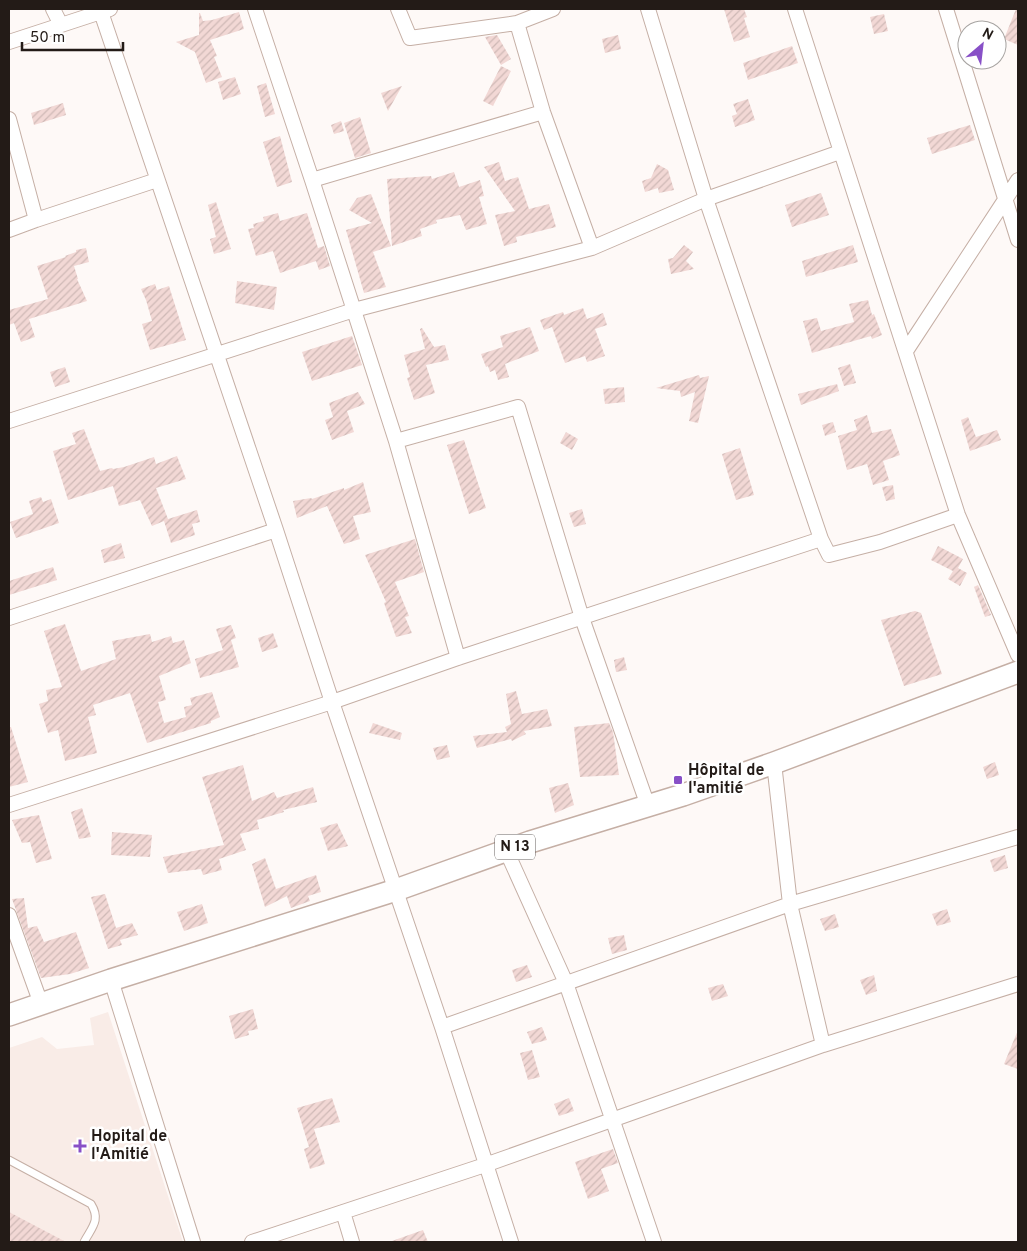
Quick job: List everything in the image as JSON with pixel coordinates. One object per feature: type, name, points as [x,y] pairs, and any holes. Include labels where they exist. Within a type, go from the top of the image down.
[{"type":"main road","name":"N 13","points":[[9,1015],[111,980],[396,890],[506,850],[648,806],[774,763],[1018,672]]},
{"type":"street","points":[[53,9],[61,25]]},
{"type":"street","points":[[255,9],[396,442],[458,658]]},
{"type":"street","points":[[398,9],[410,38],[517,23],[553,9]]},
{"type":"street","points":[[648,9],[706,200],[821,539],[829,556],[880,542],[958,515]]},
{"type":"street","points":[[795,9],[958,515],[1018,655]]},
{"type":"street","points":[[9,42],[105,10],[158,180],[442,1027],[511,1242]]},
{"type":"street","points":[[951,12],[1018,240]]},
{"type":"street","points":[[517,23],[542,112],[592,248]]},
{"type":"street","points":[[312,180],[542,112]]},
{"type":"street","points":[[9,119],[36,220]]},
{"type":"street","points":[[9,421],[354,310],[592,248],[706,200],[840,152]]},
{"type":"street","points":[[9,230],[158,180]]},
{"type":"street","points":[[906,351],[1018,180]]},
{"type":"street","points":[[396,442],[518,407],[582,618],[648,806]]},
{"type":"street","points":[[9,618],[276,530]]},
{"type":"street","points":[[9,805],[332,702],[458,658],[821,539]]},
{"type":"street","points":[[774,763],[790,904],[823,1045]]},
{"type":"street","points":[[442,1027],[790,904],[1018,837]]},
{"type":"street","points":[[506,850],[566,983],[654,1242]]},
{"type":"street","points":[[9,915],[42,1004]]},
{"type":"street","points":[[111,980],[193,1242]]},
{"type":"street","points":[[252,1242],[486,1164],[823,1045],[1018,984]]},
{"type":"street","points":[[342,1212],[352,1242]]},
{"type":"lane","points":[[9,1160],[91,1204],[97,1213],[96,1219],[84,1242]]},
{"type":"shaded area","name":"Hopital de l'Amitié","points":[[108,1012],[183,1242],[9,1242],[9,1048],[42,1037],[57,1049],[94,1045],[90,1018]]},
{"type":"building","points":[[724,9],[744,9],[747,17],[744,18],[750,37],[734,42]]},
{"type":"building","points":[[1016,9],[1018,9],[1018,45],[1007,40],[1007,32]]},
{"type":"building","points":[[239,12],[244,29],[210,40],[217,56],[214,57],[222,77],[206,83],[195,52],[176,42],[199,35],[199,13],[203,21]]},
{"type":"building","points":[[884,14],[888,31],[874,34],[870,17]]},
{"type":"building","points":[[497,35],[511,59],[501,65],[485,37]]},
{"type":"building","points":[[618,35],[621,49],[605,53],[602,39]]},
{"type":"building","points":[[792,46],[798,63],[748,80],[743,63]]},
{"type":"building","points":[[501,66],[511,71],[493,106],[483,101]]},
{"type":"building","points":[[235,77],[241,94],[223,100],[218,82]]},
{"type":"building","points":[[266,83],[275,114],[265,117],[257,86]]},
{"type":"building","points":[[402,86],[388,111],[381,93]]},
{"type":"building","points":[[748,99],[755,120],[735,127],[732,116],[737,114],[733,104]]},
{"type":"building","points":[[63,103],[66,115],[34,125],[31,113]]},
{"type":"building","points":[[360,117],[371,153],[355,158],[344,123]]},
{"type":"building","points":[[341,121],[344,131],[334,134],[331,125]]},
{"type":"building","points":[[970,125],[975,140],[932,154],[927,138]]},
{"type":"building","points":[[280,136],[292,182],[277,187],[263,142]]},
{"type":"building","points":[[499,162],[505,181],[518,177],[529,209],[549,204],[556,227],[516,237],[517,242],[504,246],[495,215],[515,211],[484,167]]},
{"type":"building","points":[[657,164],[668,170],[674,190],[659,193],[658,188],[645,192],[642,181],[651,178]]},
{"type":"building","points":[[454,172],[459,187],[480,180],[484,196],[479,197],[487,224],[466,230],[460,215],[436,220],[437,223],[420,229],[422,236],[392,246],[387,179],[431,176],[432,179]]},
{"type":"building","points":[[821,193],[829,215],[792,227],[785,205]]},
{"type":"building","points":[[371,194],[391,246],[373,252],[386,287],[364,293],[346,230],[372,223],[349,210],[357,198]]},
{"type":"building","points":[[216,202],[231,249],[214,254],[210,239],[216,237],[208,205]]},
{"type":"building","points":[[278,213],[280,221],[307,213],[318,248],[324,246],[330,266],[319,270],[316,261],[280,273],[273,251],[256,256],[248,229],[254,228],[253,224],[264,221],[263,217]]},
{"type":"building","points":[[684,245],[693,252],[686,261],[694,269],[671,274],[668,259],[673,258]]},
{"type":"building","points":[[853,245],[858,262],[806,277],[802,261]]},
{"type":"building","points":[[86,248],[89,262],[74,266],[77,279],[87,301],[29,319],[35,337],[21,342],[14,323],[9,325],[9,310],[48,299],[37,266],[66,257],[76,252],[76,250]]},
{"type":"building","points":[[237,281],[277,287],[274,310],[235,303]]},
{"type":"building","points":[[155,284],[157,290],[169,286],[186,340],[150,350],[142,324],[152,321],[141,289]]},
{"type":"building","points":[[868,300],[872,315],[874,314],[882,335],[872,339],[871,336],[812,353],[803,321],[817,318],[821,331],[854,322],[849,304]]},
{"type":"building","points":[[583,308],[587,319],[603,313],[607,325],[595,329],[605,356],[587,362],[585,356],[565,363],[552,327],[544,330],[540,320],[563,312],[564,315]]},
{"type":"building","points":[[530,327],[539,351],[505,364],[509,377],[498,380],[495,370],[490,372],[481,354],[503,347],[500,336]]},
{"type":"building","points":[[422,328],[434,347],[445,345],[449,360],[426,365],[435,393],[414,400],[407,378],[410,377],[404,355],[425,349],[420,329]]},
{"type":"building","points":[[352,336],[362,365],[312,381],[302,352]]},
{"type":"building","points":[[850,364],[856,383],[844,386],[838,368]]},
{"type":"building","points":[[65,367],[70,382],[55,387],[50,372]]},
{"type":"building","points":[[699,375],[700,378],[709,376],[698,423],[689,421],[695,392],[681,397],[680,391],[656,388]]},
{"type":"building","points":[[837,384],[839,391],[801,405],[798,394]]},
{"type":"building","points":[[624,387],[625,402],[605,404],[603,389]]},
{"type":"building","points":[[358,392],[365,404],[347,411],[354,432],[332,440],[325,420],[333,417],[329,403]]},
{"type":"building","points":[[867,415],[872,433],[891,429],[900,455],[883,461],[889,480],[873,485],[867,464],[847,470],[838,436],[857,430],[854,420]]},
{"type":"building","points":[[968,417],[976,437],[997,430],[1001,440],[970,451],[961,420]]},
{"type":"building","points":[[833,422],[836,432],[825,436],[822,425]]},
{"type":"building","points":[[84,429],[100,471],[124,467],[154,457],[156,464],[177,456],[186,479],[156,488],[168,519],[197,510],[200,522],[192,524],[195,535],[171,543],[164,521],[152,526],[140,500],[119,506],[113,486],[68,500],[53,451],[76,444],[72,433]]},
{"type":"building","points":[[566,432],[578,439],[572,450],[560,443]]},
{"type":"building","points":[[464,440],[486,508],[469,514],[447,445]]},
{"type":"building","points":[[740,448],[754,495],[736,500],[722,454]]},
{"type":"building","points":[[363,482],[371,512],[353,516],[360,539],[344,544],[327,506],[297,518],[293,501],[312,499],[344,488],[344,490]]},
{"type":"building","points":[[893,485],[895,499],[886,501],[882,487]]},
{"type":"building","points":[[41,497],[43,502],[51,499],[59,523],[16,538],[10,522],[33,514],[29,501]]},
{"type":"building","points":[[582,509],[586,524],[574,527],[569,513]]},
{"type":"building","points":[[415,539],[424,572],[395,582],[409,616],[405,617],[412,633],[396,637],[384,603],[386,602],[365,555]]},
{"type":"building","points":[[121,543],[125,558],[104,563],[101,550]]},
{"type":"building","points":[[938,546],[963,559],[958,568],[967,573],[960,586],[948,579],[953,571],[931,560]]},
{"type":"building","points":[[53,567],[57,580],[9,595],[9,581]]},
{"type":"building","points":[[978,585],[991,615],[985,617],[974,587]]},
{"type":"building","points":[[915,611],[921,613],[942,674],[904,686],[881,620]]},
{"type":"building","points":[[65,624],[81,671],[116,659],[112,641],[150,634],[152,642],[171,636],[173,643],[184,640],[191,663],[159,676],[166,700],[158,702],[164,723],[186,717],[184,707],[192,705],[190,698],[212,692],[220,717],[211,721],[211,723],[147,743],[130,693],[93,705],[96,715],[88,717],[97,753],[65,761],[58,730],[48,733],[39,704],[48,701],[46,690],[62,687],[44,631]]},
{"type":"building","points":[[231,625],[236,638],[231,640],[239,667],[200,678],[195,659],[223,650],[216,629]]},
{"type":"building","points":[[273,633],[278,647],[262,652],[258,638]]},
{"type":"building","points":[[624,657],[627,670],[616,672],[614,660]]},
{"type":"building","points":[[516,691],[522,714],[547,709],[552,726],[524,731],[526,734],[512,741],[511,739],[477,748],[473,736],[507,732],[505,727],[511,724],[506,694]]},
{"type":"building","points":[[373,723],[402,733],[400,740],[369,733]]},
{"type":"building","points":[[609,723],[613,732],[619,775],[580,777],[574,727]]},
{"type":"building","points":[[9,727],[11,727],[28,782],[9,787]]},
{"type":"building","points":[[447,745],[450,757],[437,760],[433,748]]},
{"type":"building","points":[[995,762],[999,775],[987,779],[983,767]]},
{"type":"building","points":[[243,765],[252,801],[274,792],[277,798],[313,787],[317,802],[283,810],[284,812],[257,820],[259,829],[240,834],[246,850],[219,859],[222,870],[203,875],[201,869],[168,873],[163,857],[224,845],[202,777]]},
{"type":"building","points":[[568,783],[574,805],[555,813],[549,788]]},
{"type":"building","points":[[82,808],[91,837],[79,839],[71,812]]},
{"type":"building","points":[[39,815],[52,859],[36,863],[30,842],[22,843],[12,820]]},
{"type":"building","points":[[337,823],[348,846],[328,851],[320,828]]},
{"type":"building","points":[[112,832],[152,835],[150,857],[111,855]]},
{"type":"building","points":[[1005,855],[1008,868],[994,872],[990,860]]},
{"type":"building","points":[[265,858],[276,889],[316,875],[321,892],[308,896],[310,901],[291,908],[287,896],[265,907],[252,864]]},
{"type":"building","points":[[105,894],[116,928],[132,923],[138,935],[120,940],[122,945],[108,949],[91,897]]},
{"type":"building","points":[[24,898],[28,928],[37,926],[44,942],[76,932],[89,968],[70,974],[41,978],[12,899]]},
{"type":"building","points":[[202,904],[208,923],[184,931],[177,912]]},
{"type":"building","points":[[947,909],[951,922],[937,926],[932,914]]},
{"type":"building","points":[[835,914],[839,927],[825,931],[820,919]]},
{"type":"building","points":[[624,935],[627,950],[612,954],[608,938]]},
{"type":"building","points":[[527,965],[532,977],[516,982],[512,970]]},
{"type":"building","points":[[874,975],[877,991],[866,995],[860,980]]},
{"type":"building","points":[[723,984],[728,996],[712,1001],[708,988]]},
{"type":"building","points":[[253,1009],[258,1029],[248,1031],[249,1035],[235,1039],[229,1016]]},
{"type":"building","points":[[542,1027],[547,1040],[532,1044],[527,1032]]},
{"type":"building","points":[[1018,1030],[1018,1069],[1004,1064]]},
{"type":"building","points":[[532,1050],[540,1077],[528,1080],[520,1053]]},
{"type":"building","points":[[332,1098],[340,1122],[314,1129],[325,1164],[310,1169],[304,1149],[309,1147],[297,1108]]},
{"type":"building","points":[[569,1098],[574,1111],[559,1116],[554,1104]]},
{"type":"building","points":[[613,1149],[618,1163],[601,1169],[609,1191],[588,1199],[575,1162]]},
{"type":"building","points":[[9,1212],[66,1242],[9,1242]]},
{"type":"building","points":[[423,1230],[428,1242],[392,1242],[392,1241]]},
{"type":"place","name":"Hôpital de l'amitié","points":[[678,780]]},
{"type":"place","name":"Hopital de l'Amitié","points":[[80,1146]]}]
